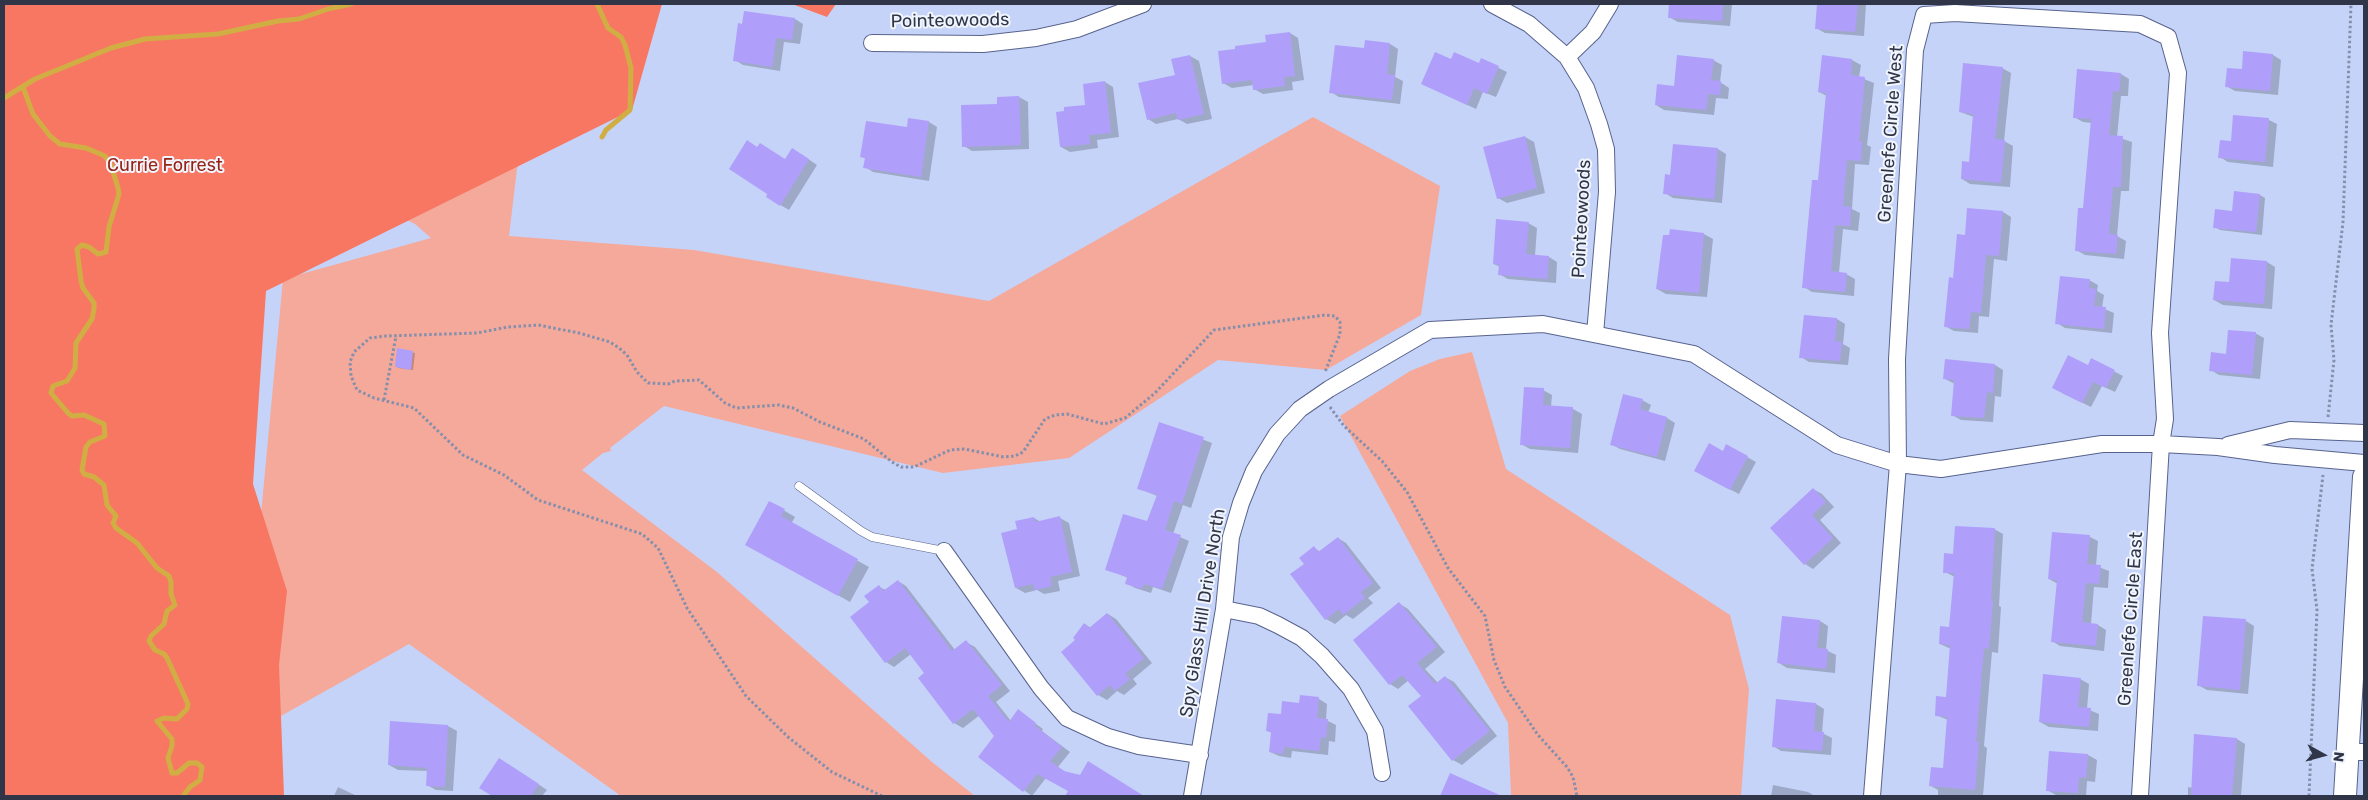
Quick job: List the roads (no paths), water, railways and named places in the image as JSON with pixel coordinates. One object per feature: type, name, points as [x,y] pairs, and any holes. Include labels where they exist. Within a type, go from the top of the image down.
[{"type":"main road","points":[[2345,796],[2357,752],[2364,477]]},
{"type":"street","name":"Pointeowoods","points":[[872,43],[983,44],[1036,38],[1077,29],[1143,4]]},
{"type":"street","name":"Pointeowoods","points":[[1492,4],[1529,24],[1567,57],[1586,88],[1606,149],[1606,192],[1595,334]]},
{"type":"street","points":[[1567,57],[1593,32],[1610,4]]},
{"type":"street","name":"Greenlefe Circle West","points":[[1898,464],[1897,359],[1915,50],[1924,15],[1955,13],[2140,24],[2168,37],[2178,73],[2160,333],[2165,419],[2162,444]]},
{"type":"street","name":"Spy Glass Hill Drive North","points":[[1192,796],[1224,609],[1231,537],[1241,503],[1254,472],[1276,434],[1300,409],[1325,392],[1430,330],[1544,324],[1694,354],[1836,445],[1898,464],[1941,469],[2102,444],[2162,444],[2218,447],[2325,461],[2364,463]]},
{"type":"street","name":"Spy Glass Hill Drive North","points":[[2218,447],[2290,430],[2364,433]]},
{"type":"street","name":"Greenlefe Circle East","points":[[2140,796],[2162,444]]},
{"type":"street","points":[[1872,796],[1898,464]]},
{"type":"street","points":[[944,551],[1041,688],[1067,718],[1108,737],[1138,746],[1200,754]]},
{"type":"street","points":[[1224,609],[1259,616],[1278,625],[1302,638],[1322,656],[1351,689],[1375,730],[1382,773]]},
{"type":"lane","points":[[799,486],[872,537],[944,551]]},
{"type":"waterway","points":[[4,98],[35,79],[111,48],[145,39],[218,34],[278,21],[299,19],[328,9],[351,4]]},
{"type":"waterway","points":[[597,4],[608,28],[621,37],[631,68],[630,110],[606,130],[602,137]]},
{"type":"waterway","points":[[23,87],[33,114],[50,136],[60,144],[86,148],[105,156],[111,165],[118,188],[119,194],[109,227],[106,252],[98,254],[89,247],[82,245],[77,249],[81,281],[83,288],[94,303],[94,309],[92,319],[76,343],[75,368],[67,381],[53,386],[51,393],[72,416],[84,415],[104,424],[105,436],[90,442],[86,447],[82,470],[84,474],[94,477],[104,485],[107,505],[116,516],[113,523],[116,528],[137,543],[157,568],[169,576],[171,582],[171,594],[175,605],[167,611],[164,624],[151,636],[149,641],[155,650],[164,654],[167,658],[188,704],[187,709],[177,719],[164,718],[157,721],[172,739],[168,758],[172,773],[177,773],[189,763],[197,763],[202,767],[200,780],[190,787],[183,796]]},
{"type":"park label","name":"Currie Forrest","points":[[165,166]]}]
